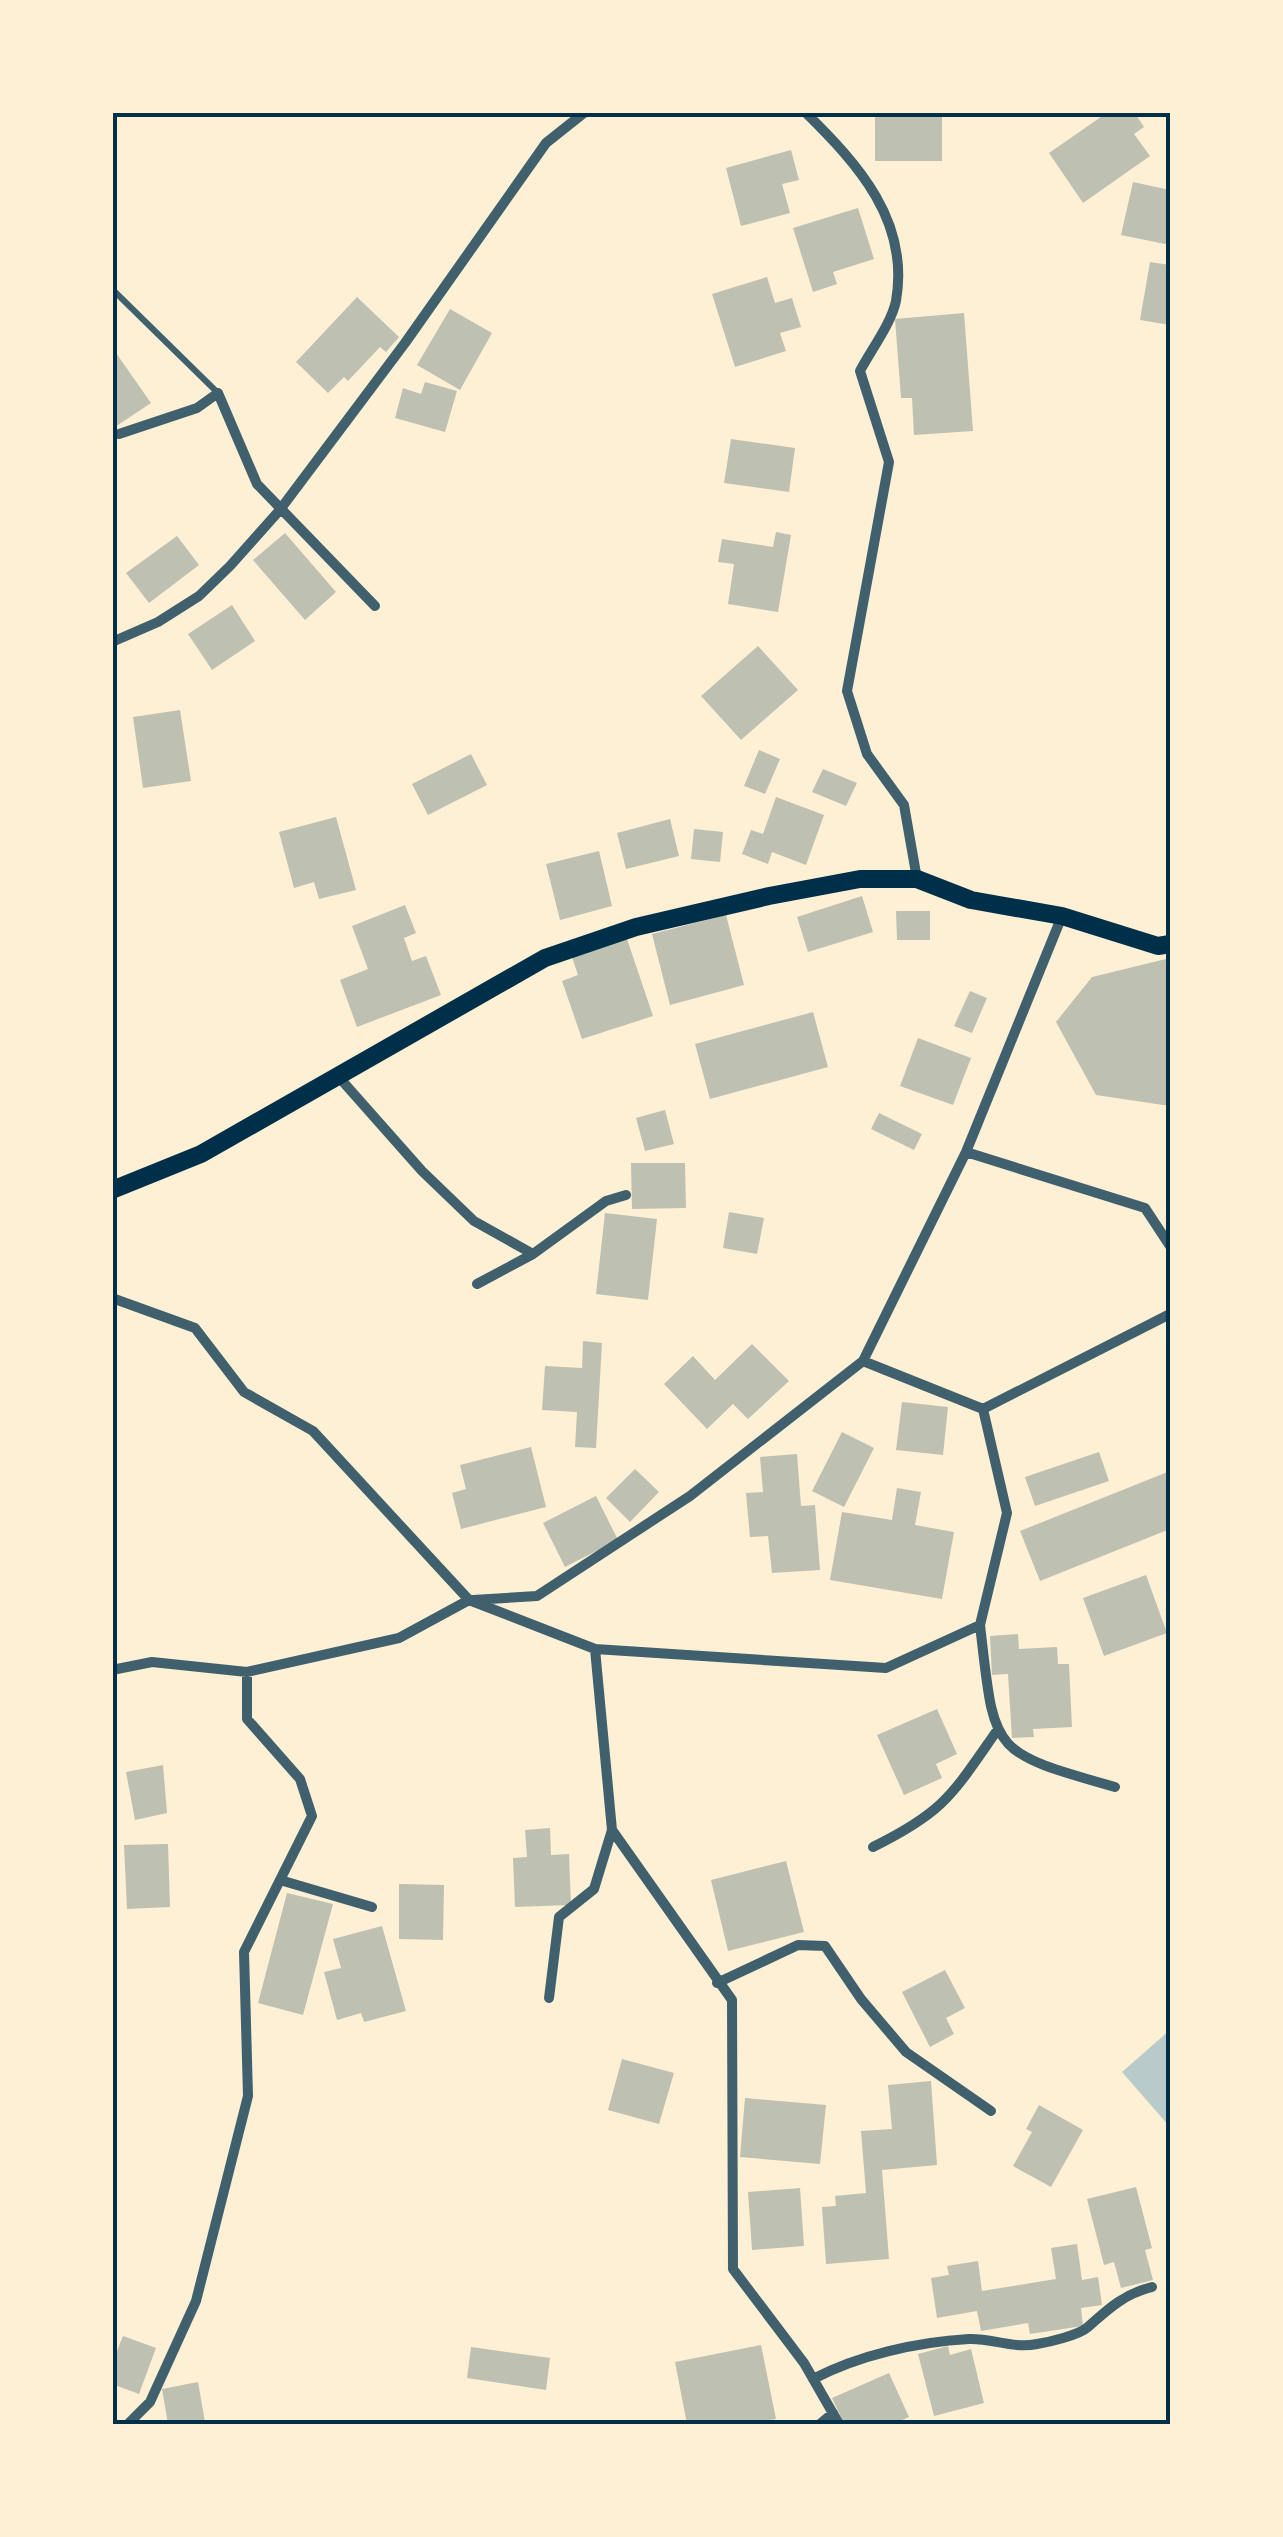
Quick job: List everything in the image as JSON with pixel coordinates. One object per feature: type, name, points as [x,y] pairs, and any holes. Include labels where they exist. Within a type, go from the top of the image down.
[{"type":"main road","points":[[112,1190],[200,1154],[545,958],[636,927],[860,879],[917,880],[971,900],[1062,916],[1158,946],[1170,944]]},
{"type":"street","points":[[112,642],[158,622],[199,596],[279,511],[546,143],[585,112]]},
{"type":"street","points":[[804,112],[878,196],[897,244],[896,304],[860,371],[889,462],[847,691],[867,754],[904,805],[917,880]]},
{"type":"street","points":[[119,434],[197,408],[218,392],[256,484],[375,606]]},
{"type":"street","points":[[112,1670],[152,1662],[247,1672],[399,1638],[469,1600],[536,1596],[690,1496],[863,1361],[966,1152],[1062,916]]},
{"type":"street","points":[[336,1075],[422,1171],[474,1221],[533,1254]]},
{"type":"street","points":[[966,1152],[1146,1208],[1170,1246]]},
{"type":"street","points":[[477,1284],[533,1254],[606,1201],[626,1195]]},
{"type":"street","points":[[112,1298],[195,1328],[244,1392],[313,1432],[469,1600],[595,1649],[886,1668],[980,1625]]},
{"type":"street","points":[[863,1361],[983,1409],[1170,1314]]},
{"type":"street","points":[[983,1409],[1008,1513],[980,1625],[996,1732],[1012,1751],[1049,1769],[1115,1787]]},
{"type":"street","points":[[549,1998],[559,1917],[594,1889],[612,1830],[595,1649]]},
{"type":"street","points":[[128,2424],[150,2402],[196,2301],[248,2096],[244,1952],[312,1816],[300,1779],[247,1720],[247,1672]]},
{"type":"street","points":[[873,1847],[926,1822],[950,1798],[996,1732]]},
{"type":"street","points":[[612,1830],[716,1983],[732,2000],[733,2269],[813,2380],[839,2424]]},
{"type":"street","points":[[280,1880],[372,1907]]},
{"type":"street","points":[[716,1983],[798,1945],[826,1946],[861,1999],[906,2052],[991,2111]]},
{"type":"street","points":[[813,2380],[838,2367],[913,2346],[973,2339],[1010,2346],[1038,2344],[1087,2328],[1096,2315],[1133,2292],[1152,2287]]},
{"type":"street","points":[[820,2424],[833,2413]]},
{"type":"lane","points":[[112,290],[218,392]]},
{"type":"shaded area","points":[[1170,2030],[1170,2127],[1122,2072]]},
{"type":"building","points":[[875,112],[942,112],[942,161],[875,161]]},
{"type":"building","points":[[1108,112],[1134,112],[1144,127],[1134,134],[1150,156],[1083,203],[1049,153]]},
{"type":"building","points":[[791,150],[799,180],[782,184],[790,213],[741,226],[726,168]]},
{"type":"building","points":[[1133,182],[1170,190],[1170,245],[1121,235]]},
{"type":"building","points":[[858,208],[874,259],[833,272],[837,284],[813,292],[793,228]]},
{"type":"building","points":[[1150,262],[1170,265],[1170,325],[1140,320]]},
{"type":"building","points":[[767,277],[775,303],[792,298],[801,327],[780,333],[786,351],[735,367],[712,294]]},
{"type":"building","points":[[357,297],[399,337],[386,352],[380,347],[348,381],[344,377],[328,393],[296,362]]},
{"type":"building","points":[[450,309],[492,333],[460,390],[417,365]]},
{"type":"building","points":[[964,313],[973,431],[914,435],[912,398],[901,398],[895,319]]},
{"type":"building","points":[[116,353],[151,403],[112,429],[112,356]]},
{"type":"building","points":[[425,382],[457,391],[445,432],[395,418],[403,388],[421,394]]},
{"type":"building","points":[[731,439],[795,448],[789,492],[724,483]]},
{"type":"building","points":[[776,532],[791,535],[778,612],[728,604],[734,564],[718,562],[722,539],[773,547]]},
{"type":"building","points":[[285,533],[336,592],[305,620],[253,560]]},
{"type":"building","points":[[177,536],[199,565],[149,603],[126,573]]},
{"type":"building","points":[[232,605],[255,641],[212,670],[188,634]]},
{"type":"building","points":[[758,646],[798,690],[741,740],[701,696]]},
{"type":"building","points":[[180,710],[191,781],[143,788],[133,717]]},
{"type":"building","points":[[759,750],[780,759],[765,794],[744,786]]},
{"type":"building","points":[[471,754],[487,785],[428,815],[412,784]]},
{"type":"building","points":[[823,769],[857,783],[846,806],[812,792]]},
{"type":"building","points":[[776,797],[824,815],[806,865],[772,852],[768,864],[742,854],[751,830],[763,834]]},
{"type":"building","points":[[336,817],[356,890],[319,899],[314,882],[294,888],[279,832]]},
{"type":"building","points":[[670,819],[679,856],[626,869],[617,833]]},
{"type":"building","points":[[694,829],[723,832],[720,862],[691,859]]},
{"type":"building","points":[[599,851],[612,906],[560,920],[546,864]]},
{"type":"building","points":[[862,896],[873,932],[808,952],[797,917]]},
{"type":"building","points":[[405,905],[416,933],[404,938],[412,961],[426,956],[441,995],[357,1027],[340,980],[368,969],[352,926]]},
{"type":"building","points":[[896,911],[930,911],[930,940],[897,940]]},
{"type":"building","points":[[726,915],[744,985],[670,1005],[652,934]]},
{"type":"building","points":[[627,939],[653,1016],[582,1039],[562,981],[578,975],[572,957]]},
{"type":"building","points":[[1166,959],[1170,965],[1170,1106],[1096,1095],[1056,1022],[1092,977]]},
{"type":"building","points":[[970,991],[987,998],[972,1033],[954,1026]]},
{"type":"building","points":[[813,1012],[828,1067],[710,1099],[695,1044]]},
{"type":"building","points":[[918,1038],[971,1058],[953,1105],[900,1086]]},
{"type":"building","points":[[665,1110],[674,1144],[645,1151],[636,1118]]},
{"type":"building","points":[[879,1113],[922,1134],[914,1150],[871,1129]]},
{"type":"building","points":[[631,1163],[685,1163],[686,1208],[632,1209]]},
{"type":"building","points":[[729,1212],[764,1218],[757,1254],[723,1248]]},
{"type":"building","points":[[605,1213],[657,1219],[648,1300],[596,1294]]},
{"type":"building","points":[[583,1341],[602,1343],[596,1448],[575,1447],[577,1412],[542,1410],[545,1366],[582,1368]]},
{"type":"building","points":[[752,1344],[789,1381],[748,1419],[733,1404],[707,1429],[664,1384],[693,1356],[715,1380]]},
{"type":"building","points":[[902,1402],[948,1407],[943,1455],[896,1450]]},
{"type":"building","points":[[842,1432],[874,1448],[844,1507],[812,1491]]},
{"type":"building","points":[[531,1447],[546,1507],[461,1529],[452,1493],[466,1489],[460,1465]]},
{"type":"building","points":[[1099,1452],[1109,1481],[1035,1506],[1025,1477]]},
{"type":"building","points":[[797,1454],[801,1506],[815,1505],[820,1570],[772,1573],[768,1536],[750,1537],[746,1493],[763,1492],[760,1457]]},
{"type":"building","points":[[635,1469],[659,1492],[630,1522],[606,1498]]},
{"type":"building","points":[[1170,1471],[1170,1529],[1040,1581],[1020,1531]]},
{"type":"building","points":[[897,1488],[921,1492],[915,1525],[954,1532],[942,1599],[830,1580],[842,1512],[892,1520]]},
{"type":"building","points":[[596,1496],[618,1540],[565,1567],[543,1523]]},
{"type":"building","points":[[1146,1575],[1167,1633],[1104,1656],[1083,1598]]},
{"type":"building","points":[[1018,1634],[1019,1649],[1057,1647],[1058,1664],[1069,1664],[1072,1727],[1033,1729],[1034,1737],[1012,1738],[1008,1674],[992,1675],[990,1636]]},
{"type":"building","points":[[937,1709],[957,1754],[936,1764],[942,1778],[904,1795],[877,1735]]},
{"type":"building","points":[[163,1765],[167,1813],[135,1820],[126,1772]]},
{"type":"building","points":[[550,1828],[551,1855],[569,1854],[571,1905],[515,1907],[513,1858],[527,1857],[525,1830]]},
{"type":"building","points":[[168,1844],[170,1907],[127,1909],[124,1845]]},
{"type":"building","points":[[786,1861],[804,1932],[728,1951],[711,1880]]},
{"type":"building","points":[[399,1884],[444,1885],[443,1940],[399,1939]]},
{"type":"building","points":[[287,1893],[333,1904],[303,2015],[258,2003]]},
{"type":"building","points":[[382,1926],[406,2011],[364,2022],[361,2013],[337,2020],[324,1972],[341,1968],[333,1939]]},
{"type":"building","points":[[945,1970],[965,2008],[946,2018],[954,2034],[930,2047],[902,1992]]},
{"type":"building","points":[[622,2059],[674,2073],[659,2124],[608,2110]]},
{"type":"building","points":[[931,2081],[937,2165],[882,2170],[889,2259],[826,2264],[822,2207],[836,2206],[835,2196],[866,2193],[861,2131],[892,2129],[888,2085]]},
{"type":"building","points":[[745,2098],[826,2105],[820,2164],[740,2157]]},
{"type":"building","points":[[1039,2105],[1083,2130],[1051,2187],[1013,2166],[1032,2132],[1026,2129]]},
{"type":"building","points":[[1136,2187],[1152,2248],[1145,2250],[1153,2280],[1121,2288],[1114,2262],[1104,2265],[1087,2199]]},
{"type":"building","points":[[800,2188],[804,2246],[752,2250],[748,2192]]},
{"type":"building","points":[[1077,2244],[1082,2280],[1098,2277],[1102,2305],[1081,2308],[1083,2326],[1030,2334],[1028,2323],[981,2331],[977,2311],[937,2318],[931,2278],[949,2275],[947,2266],[978,2261],[982,2291],[1056,2279],[1051,2248]]},
{"type":"building","points":[[123,2336],[156,2348],[139,2394],[112,2384],[112,2363]]},
{"type":"building","points":[[761,2345],[776,2419],[746,2424],[687,2424],[675,2362]]},
{"type":"building","points":[[948,2346],[950,2355],[971,2349],[984,2403],[934,2416],[918,2354]]},
{"type":"building","points":[[471,2347],[550,2358],[546,2390],[467,2378]]},
{"type":"building","points":[[889,2373],[909,2417],[893,2424],[844,2424],[832,2398]]},
{"type":"building","points":[[198,2382],[205,2422],[168,2424],[162,2389]]}]
